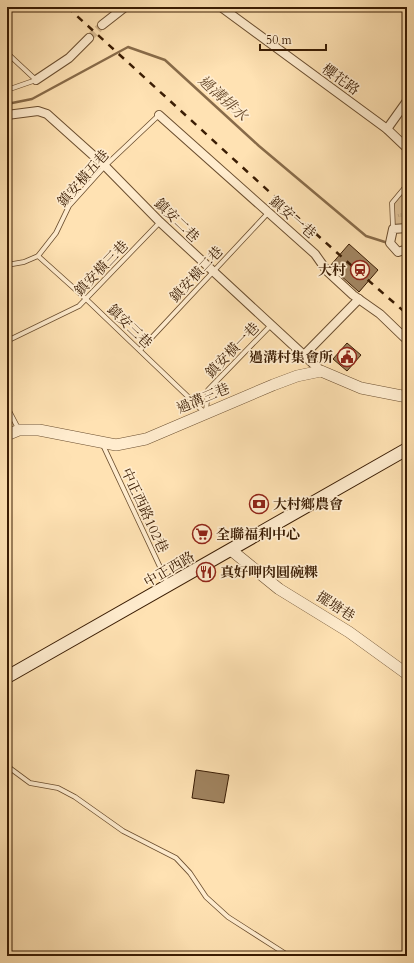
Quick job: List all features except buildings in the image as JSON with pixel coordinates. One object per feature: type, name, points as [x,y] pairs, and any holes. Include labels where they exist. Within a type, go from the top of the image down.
[{"type":"main road","name":"中正西路","points":[[7,677],[407,449]]},
{"type":"street","points":[[102,25],[125,7]]},
{"type":"street","name":"櫻花路","points":[[221,7],[387,129],[407,148]]},
{"type":"street","points":[[36,80],[69,58],[89,38]]},
{"type":"street","points":[[387,129],[407,101]]},
{"type":"street","name":"鎮安二巷","points":[[7,115],[38,111],[47,114],[105,166],[160,222],[321,371]]},
{"type":"street","name":"鎮安一巷","points":[[159,115],[315,254],[327,271],[359,299],[380,314],[407,340]]},
{"type":"street","points":[[407,228],[393,229],[390,243],[398,252],[407,249]]},
{"type":"street","points":[[304,355],[359,299]]},
{"type":"street","points":[[321,371],[361,388],[407,397]]},
{"type":"street","name":"過溝三巷","points":[[7,435],[19,430],[39,430],[116,445],[146,439],[291,378],[321,371]]},
{"type":"street","name":"擺塘巷","points":[[231,550],[279,589],[349,632],[407,674]]},
{"type":"lane","points":[[7,53],[36,80],[7,90]]},
{"type":"lane","name":"鎮安橫五巷","points":[[38,256],[56,234],[69,206],[105,166],[159,115]]},
{"type":"lane","points":[[393,229],[392,203],[407,185]]},
{"type":"lane","name":"鎮安橫二巷","points":[[140,350],[268,213]]},
{"type":"lane","name":"鎮安橫三巷","points":[[7,341],[79,306],[160,222]]},
{"type":"lane","points":[[7,265],[24,262],[38,256]]},
{"type":"lane","name":"鎮安三巷","points":[[38,256],[86,299],[206,414]]},
{"type":"lane","name":"鎮安橫一巷","points":[[206,414],[208,390],[271,325]]},
{"type":"lane","points":[[7,407],[19,430]]},
{"type":"lane","name":"中正西路102巷","points":[[102,443],[169,586]]},
{"type":"lane","points":[[7,766],[30,783],[58,788],[75,797],[123,831],[176,858],[190,873],[206,897],[228,918],[289,956]]},
{"type":"green space","points":[[407,185],[407,228],[393,229],[392,203]]},
{"type":"waterway","name":"過溝排水","points":[[7,104],[32,99],[128,47],[165,60],[259,146],[366,236],[388,243]]},
{"type":"tunnel","points":[[89,38],[102,25]]},
{"type":"railway","points":[[67,7],[278,200],[407,314]]},
{"type":"place","name":"大村","points":[[360,270]]},
{"type":"place","name":"過溝村集會所","points":[[347,357]]},
{"type":"place","name":"大村鄉農會","points":[[259,504]]},
{"type":"place","name":"全聯福利中心","points":[[202,534]]},
{"type":"place","name":"真好呷肉圓碗粿","points":[[206,572]]}]
